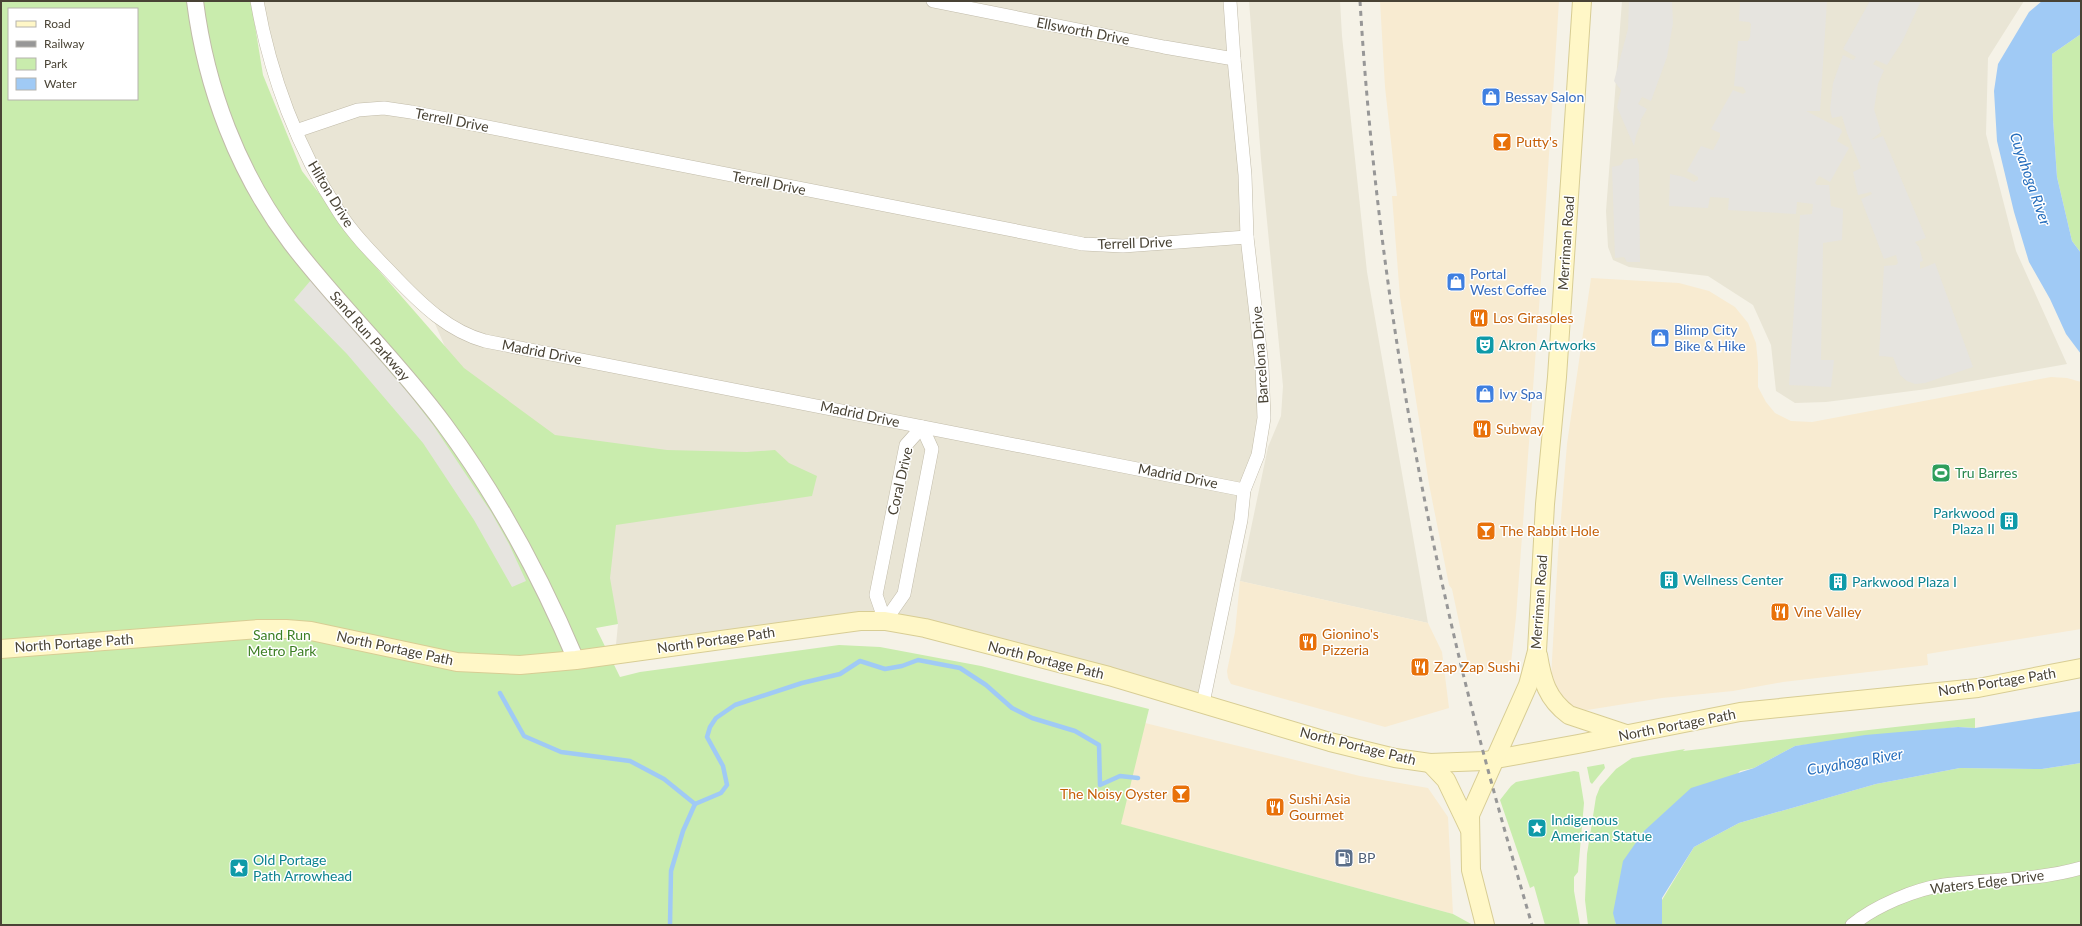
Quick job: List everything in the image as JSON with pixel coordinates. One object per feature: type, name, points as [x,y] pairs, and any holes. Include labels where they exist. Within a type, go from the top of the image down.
[{"type":"main road","name":"Merriman Road","points":[[1485,925],[1471,870],[1470,814],[1528,685],[1537,651],[1582,1]]},
{"type":"main road","name":"North Portage Path","points":[[1,649],[236,630],[286,628],[338,636],[457,662],[520,665],[576,660],[860,620],[885,621],[925,628],[1109,676],[1330,742],[1395,758],[1430,763],[1494,759],[1740,712],[1978,688],[2081,668]]},
{"type":"main road","points":[[1537,651],[1546,689],[1562,710],[1569,715],[1626,735]]},
{"type":"main road","points":[[1430,763],[1446,780],[1470,831]]},
{"type":"street","name":"Sand Run Parkway","points":[[195,1],[207,67],[221,114],[252,182],[293,245],[444,423],[480,475],[538,575],[576,660]]},
{"type":"street","name":"Hilton Drive","points":[[258,1],[277,80],[296,131],[320,181],[340,213],[355,234],[429,310],[451,328],[475,338]]},
{"type":"street","name":"Ellsworth Drive","points":[[933,1],[1164,47],[1234,59]]},
{"type":"street","name":"Barcelona Drive","points":[[1202,703],[1241,520],[1244,490],[1258,456],[1264,418],[1262,366],[1247,237],[1245,175],[1230,1]]},
{"type":"street","name":"Terrell Drive","points":[[296,131],[358,110],[384,108],[412,112],[1083,244],[1123,246],[1247,237]]},
{"type":"street","name":"Madrid Drive","points":[[475,338],[1244,490]]},
{"type":"street","name":"Coral Drive","points":[[922,427],[932,449],[904,594],[885,621],[876,595],[906,445],[922,427]]},
{"type":"street","name":"Waters Edge Drive","points":[[1852,925],[1878,908],[1921,891],[1944,885],[2023,879],[2081,868]]},
{"type":"shaded area","points":[[257,1],[1230,1],[1264,418],[1203,703],[885,621],[615,655],[618,624],[456,372],[429,310],[372,253],[296,131]]},
{"type":"shaded area","points":[[1249,1],[1340,1],[1342,36],[1367,272],[1428,623],[1240,581],[1268,447],[1281,416],[1283,386],[1261,159]]},
{"type":"shaded area","points":[[1380,1],[1559,1],[1539,308],[1516,617],[1511,663],[1504,667],[1470,674],[1452,589],[1449,585],[1429,484],[1400,297],[1392,196],[1397,196],[1385,87]]},
{"type":"shaded area","points":[[1622,1],[2024,1],[1988,58],[1986,134],[2016,251],[2067,364],[1927,389],[1826,402],[1795,403],[1776,391],[1771,345],[1753,305],[1708,276],[1629,267],[1613,260],[1608,247],[1606,211]]},
{"type":"shaded area","points":[[1629,1],[1672,1],[1673,23],[1667,57],[1651,101],[1642,97],[1638,104],[1647,109],[1640,121],[1641,123],[1634,146],[1617,107],[1621,90],[1614,81],[1628,29]]},
{"type":"shaded area","points":[[1740,1],[1827,1],[1820,111],[1806,111],[1841,129],[1842,132],[1837,141],[1849,148],[1830,182],[1819,176],[1815,183],[1817,185],[1829,185],[1831,206],[1843,209],[1842,240],[1823,243],[1821,360],[1834,360],[1831,387],[1789,385],[1800,215],[1812,214],[1813,204],[1797,202],[1796,214],[1728,210],[1729,198],[1710,197],[1708,208],[1669,206],[1670,174],[1684,177],[1694,182],[1698,180],[1698,177],[1687,171],[1701,146],[1713,150],[1720,137],[1720,133],[1711,129],[1733,90],[1743,94],[1746,92],[1743,87],[1734,86],[1738,41],[1748,41],[1750,37],[1751,24],[1749,22],[1739,21]]},
{"type":"shaded area","points":[[1870,1],[1921,1],[1902,42],[1887,65],[1876,60],[1873,64],[1884,70],[1878,84],[1874,109],[1881,132],[1871,140],[1883,136],[1926,238],[1915,242],[1919,247],[1923,261],[1920,262],[1920,269],[1935,263],[1973,367],[1925,383],[1915,384],[1907,381],[1900,375],[1893,357],[1879,356],[1884,266],[1896,265],[1898,263],[1896,255],[1884,259],[1861,199],[1872,194],[1871,192],[1858,195],[1853,172],[1861,168],[1842,116],[1832,118],[1830,109],[1833,83],[1843,55],[1853,60],[1856,57],[1843,49]]},
{"type":"shaded area","points":[[1637,158],[1639,165],[1640,262],[1627,262],[1624,257],[1615,258],[1612,167],[1621,165],[1624,160]]},
{"type":"shaded area","points":[[1591,278],[1679,283],[1709,291],[1735,307],[1748,323],[1756,343],[1758,387],[1766,402],[1775,413],[1791,421],[1812,422],[2051,377],[2067,378],[2081,382],[2081,629],[1927,654],[1928,665],[1783,682],[1733,691],[1662,698],[1581,711],[1562,701],[1551,678],[1558,554],[1567,444]]},
{"type":"shaded area","points":[[311,280],[409,394],[433,425],[491,512],[509,544],[526,581],[512,587],[474,520],[423,443],[347,354],[294,300]]},
{"type":"shaded area","points":[[1240,581],[1428,623],[1442,652],[1449,708],[1385,727],[1231,684],[1227,671],[1235,632]]},
{"type":"shaded area","points":[[1145,723],[1360,776],[1428,788],[1448,817],[1453,914],[1120,824]]},
{"type":"green space","name":"Sand Run Metro Park","points":[[1,1],[251,1],[263,75],[302,171],[374,265],[464,368],[555,435],[667,450],[747,452],[775,450],[789,463],[817,476],[812,496],[616,525],[610,578],[618,624],[596,628],[620,677],[640,672],[839,645],[880,647],[981,666],[1149,709],[1121,824],[1453,914],[1473,925],[1,925]]},
{"type":"green space","points":[[2081,34],[2081,253],[2072,241],[2057,177],[2053,119],[2052,54]]},
{"type":"green space","points":[[1975,718],[1975,728],[1958,727],[1795,746],[1754,768],[1740,771],[1614,913],[1616,925],[1588,925],[1585,900],[1587,854],[1596,797],[1600,787],[1616,769],[1632,758],[1685,749],[1683,751]]},
{"type":"green space","points":[[2081,763],[2081,925],[1662,925],[1662,900],[1694,847],[1739,823],[1876,784],[1960,768],[2042,769]]},
{"type":"green space","points":[[1604,764],[1605,768],[1592,784],[1590,782],[1587,767]]},
{"type":"green space","points":[[1574,771],[1579,772],[1584,803],[1578,872],[1574,877],[1574,891],[1580,925],[1545,925],[1534,886],[1530,888],[1500,800],[1516,782]]},
{"type":"water","name":"Cuyahoga River","points":[[2042,1],[2081,1],[2081,34],[2052,54],[2053,119],[2057,177],[2072,241],[2081,253],[2081,354],[2066,334],[2050,299],[2029,262],[2014,212],[1997,141],[1994,91],[1998,64],[2029,12]]},
{"type":"water","name":"Cuyahoga River","points":[[2081,711],[2081,763],[2042,769],[1960,768],[1876,784],[1739,823],[1694,847],[1662,898],[1662,925],[1616,925],[1613,913],[1623,861],[1644,831],[1691,788],[1754,768],[1795,746],[1865,735],[1958,727],[1975,728]]},
{"type":"waterway","points":[[670,925],[671,871],[683,831],[695,804],[721,793],[727,785],[723,766],[707,737],[710,727],[716,718],[735,705],[802,683],[840,674],[860,661],[885,669],[902,666],[918,660],[960,668],[986,685],[1012,708],[1032,718],[1075,731],[1099,745],[1100,785],[1120,776],[1138,778]]},
{"type":"waterway","points":[[500,693],[524,736],[561,752],[630,761],[664,779],[695,804]]},
{"type":"railway","points":[[1360,1],[1365,77],[1381,228],[1391,304],[1416,456],[1447,605],[1466,686],[1532,925]]},
{"type":"place","name":"Bessay Salon","points":[[1491,97]]},
{"type":"place","name":"Putty's","points":[[1502,142]]},
{"type":"place","name":"Portal West Coffee","points":[[1456,282]]},
{"type":"place","name":"Los Girasoles","points":[[1479,318]]},
{"type":"place","name":"Blimp City Bike & Hike","points":[[1660,338]]},
{"type":"place","name":"Akron Artworks","points":[[1485,345]]},
{"type":"place","name":"Ivy Spa","points":[[1485,394]]},
{"type":"place","name":"Subway","points":[[1482,429]]},
{"type":"place","name":"Tru Barres","points":[[1941,473]]},
{"type":"place","name":"Parkwood Plaza II","points":[[2009,521]]},
{"type":"place","name":"The Rabbit Hole","points":[[1486,531]]},
{"type":"place","name":"Wellness Center","points":[[1669,580]]},
{"type":"place","name":"Parkwood Plaza I","points":[[1838,582]]},
{"type":"place","name":"Vine Valley","points":[[1780,612]]},
{"type":"place","name":"Gionino's Pizzeria","points":[[1308,642]]},
{"type":"place","name":"Zap Zap Sushi","points":[[1420,667]]},
{"type":"place","name":"The Noisy Oyster","points":[[1181,794]]},
{"type":"place","name":"Sushi Asia Gourmet","points":[[1275,807]]},
{"type":"place","name":"Indigenous American Statue","points":[[1537,828]]},
{"type":"place","name":"BP","points":[[1344,858]]},
{"type":"place","name":"Old Portage Path Arrowhead","points":[[239,868]]}]
